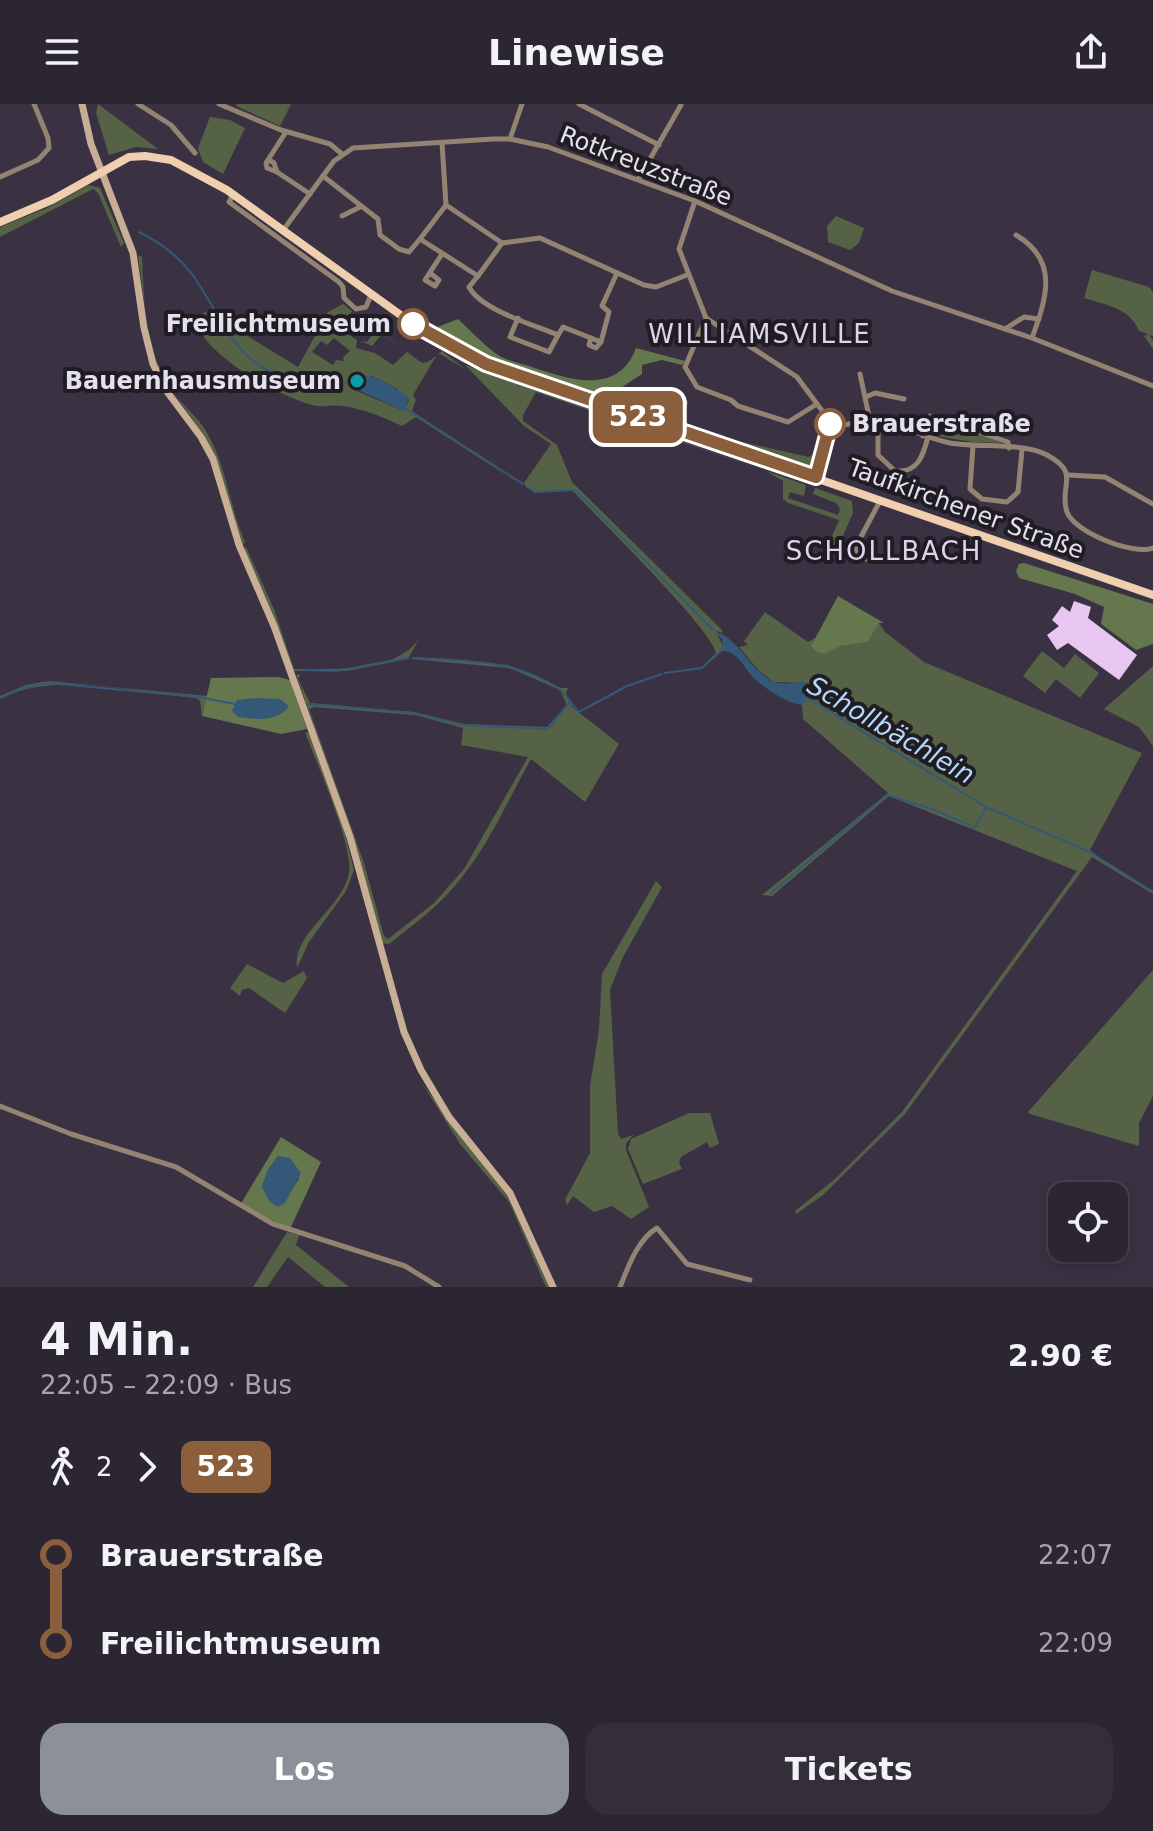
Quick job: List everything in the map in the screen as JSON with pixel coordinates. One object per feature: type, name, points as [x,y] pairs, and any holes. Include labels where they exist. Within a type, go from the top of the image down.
[{"type":"main road","points":[[82,104],[86,129],[133,253],[146,342],[153,364],[168,393],[201,437],[213,459],[235,534],[274,626],[350,837],[404,1032],[421,1070],[449,1117],[510,1193],[553,1287]]},
{"type":"main road","name":"Taufkirchener Straße","points":[[0,222],[52,200],[129,157],[160,157],[195,170],[233,194],[432,336],[486,364],[1153,595]]},
{"type":"street","points":[[0,177],[38,160],[49,148],[46,130],[34,104]]},
{"type":"street","points":[[138,104],[171,125],[195,153]]},
{"type":"street","points":[[219,104],[286,132],[330,144],[342,154],[284,229]]},
{"type":"street","points":[[510,139],[522,104]]},
{"type":"street","points":[[579,104],[659,145]]},
{"type":"street","points":[[639,178],[680,104]]},
{"type":"street","points":[[286,132],[267,168],[310,194]]},
{"type":"street","name":"Rotkreuzstraße","points":[[342,154],[360,146],[510,139],[548,147],[695,201],[880,286],[1032,338],[1153,386]]},
{"type":"street","points":[[323,176],[378,219],[380,235],[399,249],[409,252],[446,205],[442,142]]},
{"type":"street","name":"Taufkirchener Straße","points":[[233,194],[229,202],[339,282],[347,302],[356,309],[366,307],[371,294]]},
{"type":"street","points":[[695,201],[679,249],[687,275],[706,318],[797,377],[817,404],[831,428],[816,477]]},
{"type":"street","points":[[446,205],[502,243],[540,238],[656,287],[687,275]]},
{"type":"street","points":[[342,216],[360,207]]},
{"type":"street","points":[[1016,235],[1030,244],[1044,267],[1046,297],[1032,338]]},
{"type":"street","points":[[420,239],[478,276]]},
{"type":"street","points":[[502,243],[469,287],[471,292],[496,309],[558,335]]},
{"type":"street","points":[[430,273],[442,254]]},
{"type":"street","points":[[518,318],[510,337],[549,352],[563,327],[601,342],[609,312],[602,306],[617,273]]},
{"type":"street","points":[[1005,329],[1024,317],[1039,319]]},
{"type":"street","points":[[706,318],[685,367],[697,387],[731,400],[738,406],[788,422],[817,404]]},
{"type":"street","points":[[860,374],[870,421]]},
{"type":"street","points":[[866,397],[875,393],[904,399]]},
{"type":"street","points":[[878,422],[878,455],[895,471],[908,471],[917,465],[930,416],[1008,442],[1009,448]]},
{"type":"street","points":[[831,428],[878,422],[973,446],[1022,449],[1049,456],[1061,464],[1069,475],[1066,509],[1073,521],[1123,547],[1141,551],[1153,548]]},
{"type":"street","points":[[973,446],[970,489],[982,499],[1007,502],[1018,492],[1022,449]]},
{"type":"street","points":[[1069,475],[1105,477],[1153,504]]},
{"type":"street","points":[[867,559],[861,558],[855,548],[880,501]]},
{"type":"street","points":[[0,1106],[71,1134],[176,1167],[273,1224],[405,1266],[439,1287]]},
{"type":"street","points":[[620,1287],[638,1249],[648,1234],[657,1228],[687,1264],[750,1280]]},
{"type":"green space","points":[[98,104],[158,149],[136,147],[109,155],[96,113]]},
{"type":"green space","points":[[237,104],[291,104],[280,126]]},
{"type":"green space","points":[[210,117],[230,120],[245,128],[223,174],[203,162],[198,148]]},
{"type":"green space","points":[[88,185],[100,188],[124,243],[121,247],[98,193],[93,189],[0,237],[0,227],[47,208]]},
{"type":"green space","points":[[836,216],[864,228],[859,243],[850,250],[828,242],[827,226]]},
{"type":"green space","points":[[138,255],[142,257],[148,325],[156,359],[171,389],[213,444],[245,542],[243,545],[204,435],[160,374],[150,346]]},
{"type":"green space","points":[[1092,270],[1149,287],[1153,292],[1153,336],[1149,335],[1153,340],[1153,349],[1144,336],[1148,334],[1139,331],[1130,317],[1109,305],[1084,298]]},
{"type":"green space","points":[[343,304],[352,311],[341,330],[357,340],[356,348],[375,353],[393,365],[407,352],[382,334],[372,346],[361,341],[367,342],[376,330],[356,314],[422,363],[437,355],[413,395],[416,400],[412,411],[523,486],[416,417],[402,426],[358,409],[316,406],[280,393],[227,360],[201,333],[195,319],[207,311],[298,367],[328,312]],"holes":[[[334,338],[350,351],[343,357],[344,361],[336,360],[333,365],[312,352],[321,341],[327,345]],[[372,376],[396,388],[409,400],[404,411],[352,389]]]},
{"type":"green space","points":[[458,319],[503,358],[575,379],[604,379],[617,373],[628,363],[636,348],[685,361],[682,365],[662,360],[642,365],[642,374],[619,389],[626,396],[644,402],[647,396],[664,391],[670,405],[677,405],[686,399],[688,402],[681,424],[676,426],[519,373],[462,347],[435,328]]},
{"type":"green space","points":[[442,351],[465,369],[439,353]]},
{"type":"green space","points":[[455,354],[489,369],[768,466],[804,482],[460,361]]},
{"type":"green space","points":[[465,365],[806,485],[804,496],[790,492],[788,498],[838,515],[840,509],[836,503],[813,494],[815,488],[852,501],[853,513],[833,558],[824,555],[839,520],[788,503],[783,499],[783,481],[766,471],[536,392],[523,415],[523,421],[557,445],[572,482],[722,630],[723,633],[716,631],[724,649],[703,668],[666,673],[702,667],[716,653],[710,640],[675,598],[572,490],[535,493],[526,487],[524,483],[551,444],[524,426]]},
{"type":"green space","points":[[937,421],[1001,443],[930,435],[928,427]]},
{"type":"green space","points":[[720,437],[809,457],[820,450],[815,463],[805,467]]},
{"type":"green space","points":[[246,547],[274,609],[294,669],[362,667],[379,663],[395,658],[419,639],[408,659],[347,671],[293,671],[272,612],[244,550]]},
{"type":"green space","points":[[1019,564],[1153,604],[1153,644],[1136,650],[1101,624],[1104,607],[1075,594],[1019,578],[1016,571]]},
{"type":"green space","points":[[838,596],[884,623],[879,623],[868,642],[840,646],[825,654],[817,652],[811,646]]},
{"type":"green space","points":[[765,612],[808,642],[815,638],[812,646],[868,642],[879,623],[885,632],[924,662],[1142,753],[1090,850],[1153,891],[1153,894],[1092,857],[905,1114],[823,1195],[796,1214],[795,1211],[835,1179],[902,1112],[1077,871],[889,796],[772,896],[762,895],[888,793],[803,719],[802,705],[809,683],[774,682],[759,671],[739,647],[748,645],[744,641]]},
{"type":"green space","points":[[1042,651],[1064,668],[1075,654],[1099,673],[1080,698],[1056,679],[1045,693],[1023,676]]},
{"type":"green space","points":[[411,659],[508,665],[561,688],[568,688],[566,693],[572,707],[619,744],[585,802],[531,759],[487,841],[466,872],[439,903],[389,944],[382,943],[357,849],[296,675],[301,674],[298,679],[310,703],[414,712],[464,724],[547,727],[567,705],[560,690],[510,668]],"holes":[[[309,709],[415,715],[463,728],[461,745],[528,757],[464,869],[434,903],[388,939],[384,936],[364,863]]]},
{"type":"green space","points":[[1153,666],[1153,746],[1139,727],[1104,709]]},
{"type":"green space","points":[[278,677],[290,680],[307,729],[281,734],[202,716],[211,678]]},
{"type":"green space","points":[[49,681],[207,696],[202,716],[200,701],[196,698],[96,686],[45,686],[21,690],[0,699],[0,696],[26,685]]},
{"type":"green space","points":[[305,732],[309,733],[343,826],[354,870],[346,891],[309,942],[297,968],[302,943],[338,898],[349,873],[346,844]]},
{"type":"green space","points":[[656,881],[662,887],[623,957],[610,990],[618,1134],[621,1139],[633,1135],[626,1144],[626,1150],[649,1207],[631,1219],[612,1206],[594,1212],[573,1196],[567,1205],[565,1200],[590,1153],[590,1086],[599,1030],[602,974]]},
{"type":"green space","points":[[247,964],[283,983],[304,971],[307,978],[285,1013],[249,988],[242,990],[240,996],[230,988]]},
{"type":"green space","points":[[1153,970],[1153,1096],[1139,1123],[1139,1146],[1030,1114],[1028,1112]]},
{"type":"green space","points":[[422,1083],[506,1194],[549,1287],[546,1287],[509,1202],[460,1144]]},
{"type":"green space","points":[[689,1113],[710,1113],[719,1144],[710,1148],[707,1142],[681,1157],[679,1163],[682,1169],[643,1184],[628,1149],[631,1139]]},
{"type":"green space","points":[[281,1137],[321,1162],[290,1229],[240,1205]],"holes":[[[278,1156],[299,1179],[290,1191],[262,1187],[268,1170]]]},
{"type":"green space","points":[[287,1232],[299,1235],[296,1245],[349,1287],[325,1287],[288,1257],[267,1287],[253,1287]]},
{"type":"water","points":[[353,373],[383,381],[409,398],[404,411],[347,385]]},
{"type":"water","points":[[714,631],[732,641],[769,679],[778,683],[809,683],[808,698],[802,705],[796,704],[766,688],[738,658],[723,651],[722,639]]},
{"type":"water","points":[[280,699],[289,706],[279,715],[266,719],[238,717],[232,711],[237,700]]},
{"type":"water","points":[[278,1156],[290,1158],[301,1173],[285,1203],[278,1207],[269,1201],[262,1187],[268,1170]]},
{"type":"building","points":[[1074,601],[1091,607],[1088,618],[1137,655],[1119,680],[1068,643],[1057,650],[1047,635],[1059,626],[1052,620],[1062,606],[1070,612]]},
{"type":"waterway","name":"Schollbächlein","points":[[139,232],[168,250],[187,267],[230,335],[254,361],[268,371],[286,377],[348,383]]},
{"type":"waterway","name":"Schollbächlein","points":[[405,408],[523,484]]},
{"type":"waterway","name":"Schollbächlein","points":[[527,487],[536,492],[575,490],[713,630]]},
{"type":"waterway","points":[[665,673],[702,668],[727,645]]},
{"type":"waterway","points":[[303,670],[336,671],[407,658]]},
{"type":"waterway","points":[[412,658],[488,663],[526,672],[559,689],[579,712],[627,686],[662,674]]},
{"type":"waterway","points":[[0,698],[23,688],[49,683],[198,697],[235,704]]},
{"type":"waterway","name":"Schollbächlein","points":[[806,697],[986,807],[1090,852],[1153,892]]},
{"type":"waterway","points":[[308,704],[413,713],[461,725],[548,729],[569,703]]},
{"type":"waterway","points":[[771,893],[887,795],[935,810],[975,828],[986,807]]},
{"type":"bus line","name":"523","points":[[413,324],[486,364],[816,477],[830,424]]},
{"type":"place","name":"Freilichtmuseum","points":[[413,324]]},
{"type":"place","name":"Bauernhausmuseum","points":[[357,381]]},
{"type":"place","name":"Brauerstraße","points":[[830,424]]},
{"type":"district","name":"WILLIAMSVILLE","points":[[760,334]]},
{"type":"district","name":"SCHOLLBACH","points":[[884,551]]}]
